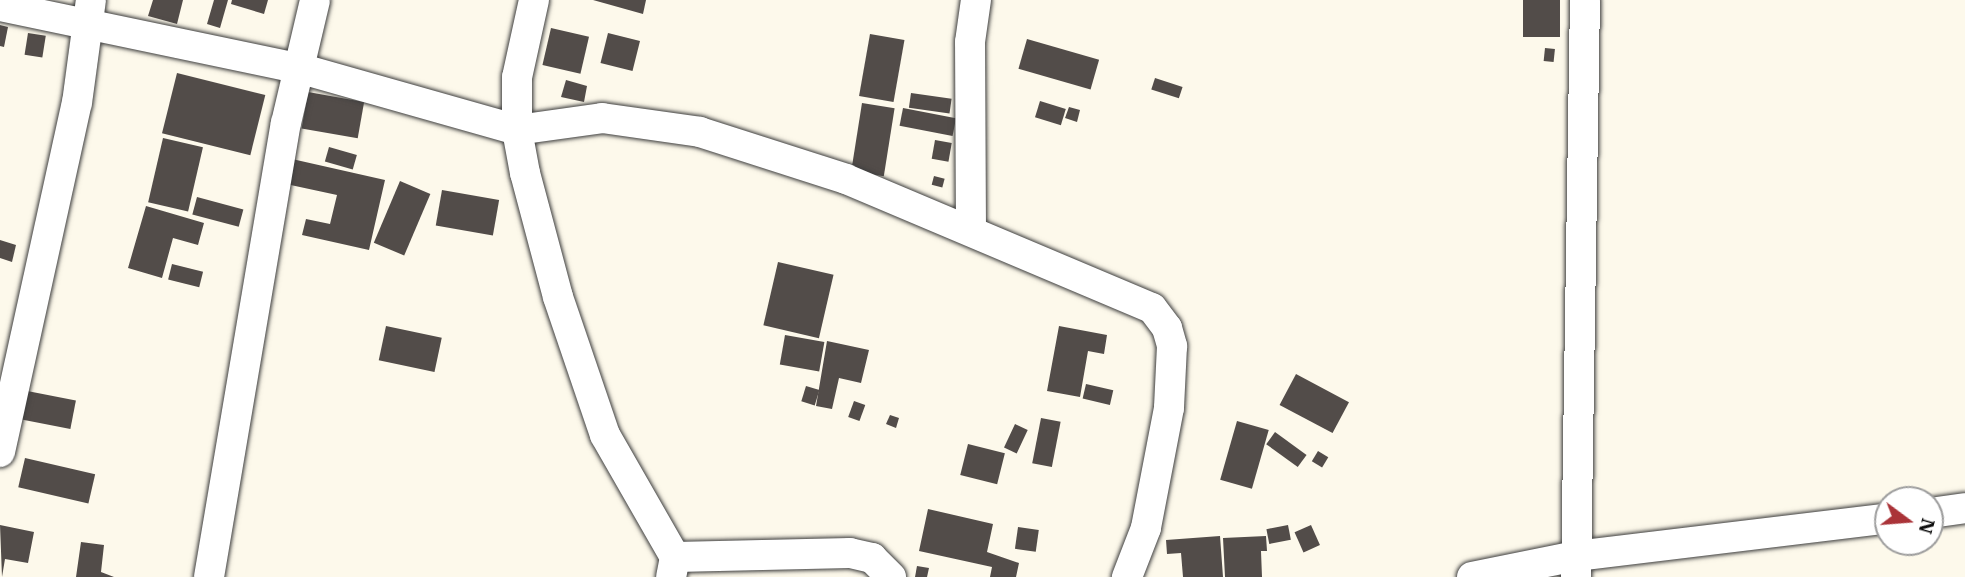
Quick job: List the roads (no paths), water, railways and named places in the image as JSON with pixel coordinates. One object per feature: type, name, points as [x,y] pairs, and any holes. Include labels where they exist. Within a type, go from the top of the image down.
[{"type":"street","points":[[209,577],[286,123],[302,69],[315,0]]},
{"type":"street","points":[[534,0],[517,77],[517,130],[558,297],[605,435],[673,567],[850,552],[872,558],[891,577]]},
{"type":"street","points":[[971,229],[970,42],[976,0]]},
{"type":"street","points":[[1576,566],[1585,0]]},
{"type":"street","points":[[0,6],[89,14],[302,69],[517,130],[602,118],[700,132],[846,179],[971,229],[1152,308],[1167,328],[1171,346],[1169,408],[1146,528],[1127,577]]},
{"type":"street","points":[[0,452],[77,103],[89,14]]},
{"type":"street","points":[[1944,511],[1965,509]]},
{"type":"street","points":[[1472,577],[1576,566],[1874,520]]}]
